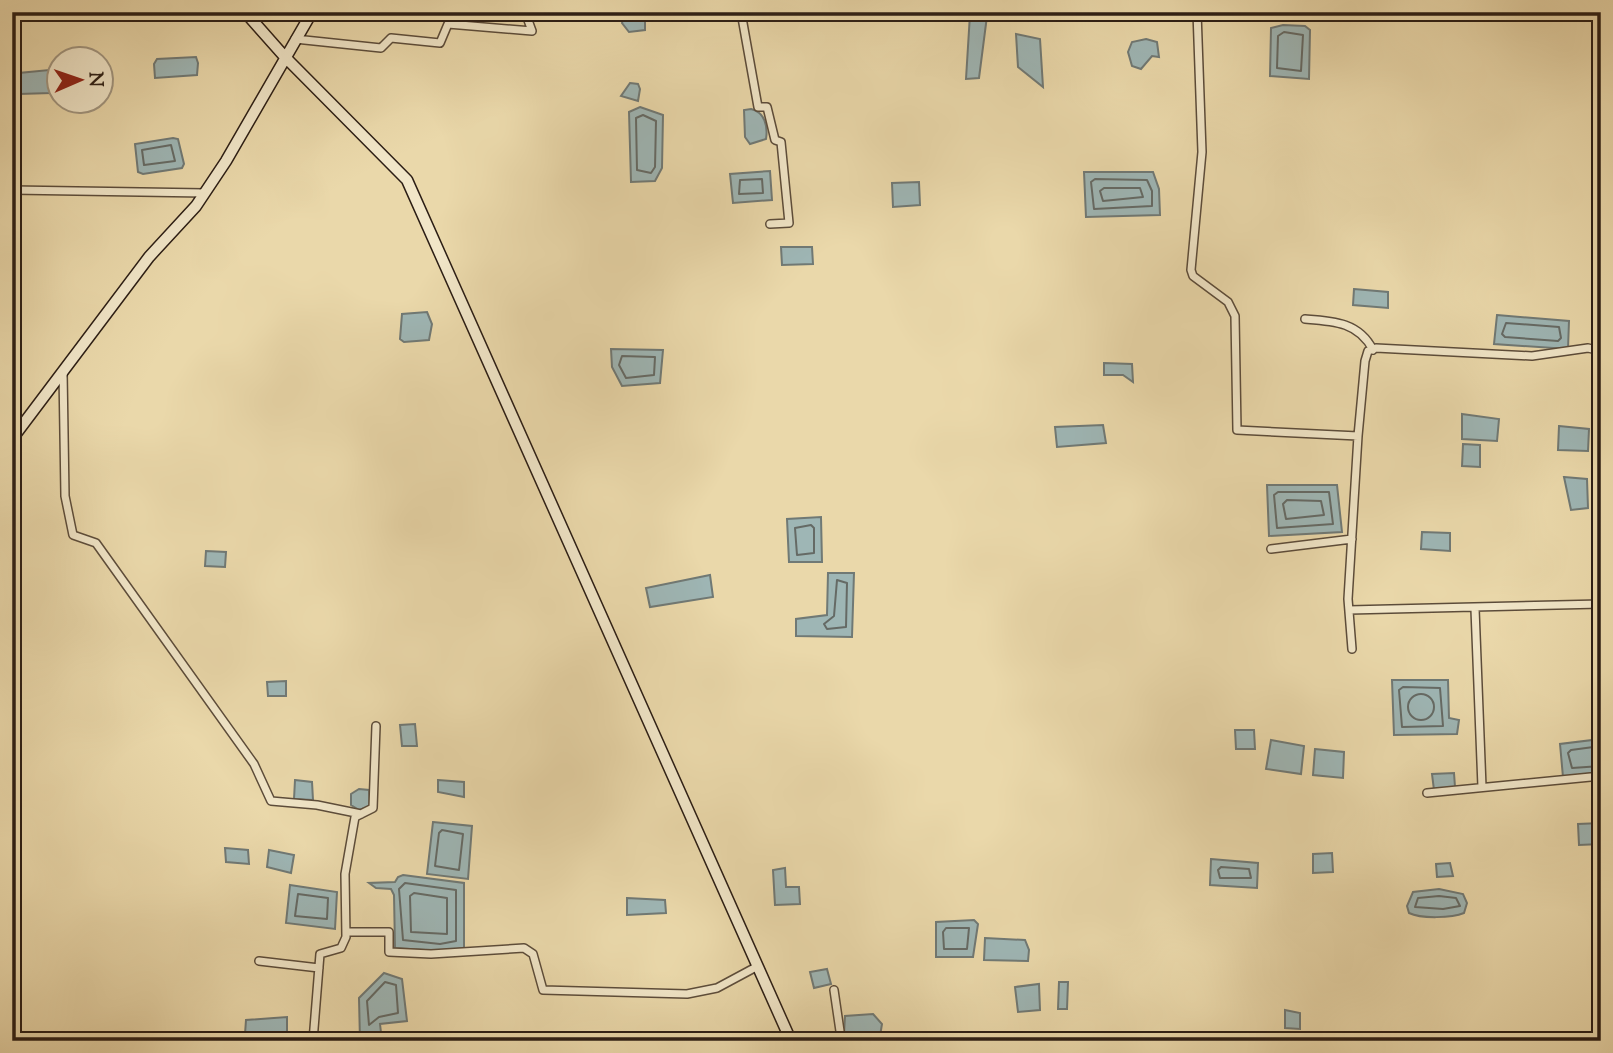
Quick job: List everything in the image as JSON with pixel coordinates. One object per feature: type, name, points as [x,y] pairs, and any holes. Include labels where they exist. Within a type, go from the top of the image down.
[{"type":"street","points":[[245,12],[284,56],[407,180],[791,1041]]},
{"type":"street","points":[[12,439],[149,257],[205,193],[312,12]]},
{"type":"street","points":[[295,39],[381,48],[391,38],[440,44],[448,24],[532,31],[525,12]]},
{"type":"street","points":[[741,12],[758,107],[767,107],[775,140],[781,142],[789,223],[770,224]]},
{"type":"street","points":[[1197,12],[1202,152],[1191,270],[1193,276],[1228,302],[1235,316],[1235,426],[1242,432],[1358,436]]},
{"type":"street","points":[[1227,12],[1284,15],[1284,12]]},
{"type":"street","points":[[12,190],[205,193]]},
{"type":"street","points":[[1305,319],[1345,323],[1368,341],[1373,350]]},
{"type":"street","points":[[1352,649],[1349,610],[1352,539],[1358,436],[1368,351],[1532,356],[1588,348],[1601,351]]},
{"type":"street","points":[[63,371],[65,496],[73,535],[96,543],[254,764],[271,801],[317,804],[361,814]]},
{"type":"street","points":[[1271,549],[1352,539]]},
{"type":"street","points":[[1349,610],[1601,604]]},
{"type":"street","points":[[1475,609],[1482,788]]},
{"type":"street","points":[[313,1041],[320,954],[341,948],[346,932],[345,874],[355,817],[373,808],[376,726]]},
{"type":"street","points":[[1427,793],[1601,776]]},
{"type":"street","points":[[346,932],[389,932],[389,952],[431,954],[524,948],[533,954],[543,990],[687,994],[717,988],[758,966]]},
{"type":"street","points":[[259,961],[319,968]]},
{"type":"street","points":[[834,990],[841,1031],[837,1041]]},
{"type":"water","points":[[625,12],[645,12],[645,30],[629,32],[622,23]]},
{"type":"water","points":[[970,14],[987,16],[979,78],[966,79]]},
{"type":"water","points":[[1283,25],[1305,26],[1310,30],[1309,79],[1270,76],[1271,28]]},
{"type":"water","points":[[1016,34],[1040,39],[1043,87],[1018,67]]},
{"type":"water","points":[[1146,39],[1157,42],[1159,57],[1152,56],[1141,69],[1132,66],[1128,52],[1132,42]]},
{"type":"water","points":[[196,57],[197,75],[155,78],[154,64],[157,59]]},
{"type":"water","points":[[46,70],[46,93],[19,94],[19,73]]},
{"type":"water","points":[[630,83],[638,84],[638,101],[621,96]]},
{"type":"water","points":[[640,107],[663,115],[662,168],[655,181],[631,182],[629,112]]},
{"type":"water","points":[[751,109],[760,113],[767,134],[766,139],[750,144],[745,137],[744,110]]},
{"type":"water","points":[[178,139],[184,164],[182,168],[143,174],[138,172],[135,144]]},
{"type":"water","points":[[770,171],[772,200],[733,203],[730,174]]},
{"type":"water","points":[[1084,172],[1153,172],[1159,189],[1160,215],[1086,217]]},
{"type":"water","points":[[919,182],[920,205],[893,207],[892,183]]},
{"type":"water","points":[[781,247],[812,247],[813,264],[782,265]]},
{"type":"water","points":[[1354,289],[1388,292],[1388,308],[1353,305]]},
{"type":"water","points":[[427,312],[432,324],[429,340],[404,342],[400,339],[402,314]]},
{"type":"water","points":[[1497,315],[1569,321],[1568,349],[1494,344]]},
{"type":"water","points":[[611,349],[663,350],[660,383],[622,386],[612,367]]},
{"type":"water","points":[[1104,363],[1132,364],[1133,382],[1123,375],[1104,375]]},
{"type":"water","points":[[1462,414],[1499,419],[1497,441],[1462,439]]},
{"type":"water","points":[[1103,425],[1106,443],[1057,447],[1055,427]]},
{"type":"water","points":[[1559,426],[1589,429],[1588,451],[1558,450]]},
{"type":"water","points":[[1463,444],[1480,445],[1480,467],[1462,466]]},
{"type":"water","points":[[1564,477],[1587,479],[1588,508],[1571,510]]},
{"type":"water","points":[[1267,485],[1337,485],[1342,532],[1269,536]]},
{"type":"water","points":[[821,517],[822,562],[789,562],[787,519]]},
{"type":"water","points":[[1422,532],[1450,533],[1450,551],[1421,549]]},
{"type":"water","points":[[206,551],[226,552],[225,567],[205,566]]},
{"type":"water","points":[[828,573],[854,573],[852,637],[796,636],[796,619],[827,615]]},
{"type":"water","points":[[710,575],[713,597],[650,607],[646,588]]},
{"type":"water","points":[[1392,680],[1448,680],[1449,718],[1459,720],[1457,734],[1394,735]]},
{"type":"water","points":[[286,681],[286,696],[268,696],[267,682]]},
{"type":"water","points":[[415,724],[417,746],[402,746],[400,725]]},
{"type":"water","points":[[1235,730],[1254,730],[1255,749],[1236,749]]},
{"type":"water","points":[[1601,739],[1601,772],[1563,777],[1560,744]]},
{"type":"water","points":[[1271,740],[1304,746],[1301,774],[1266,769]]},
{"type":"water","points":[[1315,749],[1344,752],[1343,778],[1313,775]]},
{"type":"water","points":[[1454,773],[1455,787],[1434,790],[1432,774]]},
{"type":"water","points":[[295,780],[312,782],[313,800],[294,799]]},
{"type":"water","points":[[438,780],[464,782],[464,797],[438,792]]},
{"type":"water","points":[[359,789],[369,790],[370,806],[359,810],[351,805],[351,794]]},
{"type":"water","points":[[433,822],[472,826],[468,879],[427,874]]},
{"type":"water","points":[[1601,823],[1601,844],[1579,845],[1578,824]]},
{"type":"water","points":[[225,848],[248,850],[249,864],[226,862]]},
{"type":"water","points":[[269,850],[294,855],[291,873],[267,867]]},
{"type":"water","points":[[1332,853],[1333,872],[1313,873],[1313,854]]},
{"type":"water","points":[[1211,859],[1258,863],[1257,888],[1210,885]]},
{"type":"water","points":[[1450,863],[1453,876],[1437,877],[1436,864]]},
{"type":"water","points":[[785,868],[786,887],[799,887],[800,904],[775,905],[773,870]]},
{"type":"water","points":[[403,875],[464,883],[464,948],[440,951],[395,948],[394,895],[391,889],[376,888],[369,883],[395,882]]},
{"type":"water","points":[[290,885],[337,892],[335,929],[286,923]]},
{"type":"water","points":[[1439,889],[1463,894],[1467,903],[1464,913],[1436,917],[1409,913],[1407,906],[1413,892]]},
{"type":"water","points":[[627,898],[665,900],[666,913],[627,915]]},
{"type":"water","points":[[974,920],[978,924],[973,957],[936,957],[936,922]]},
{"type":"water","points":[[985,938],[1025,940],[1029,950],[1028,961],[984,960]]},
{"type":"water","points":[[827,969],[831,984],[814,988],[810,972]]},
{"type":"water","points":[[384,973],[402,979],[407,1021],[380,1024],[382,1041],[360,1041],[359,998]]},
{"type":"water","points":[[1059,982],[1068,982],[1067,1009],[1058,1009]]},
{"type":"water","points":[[1039,984],[1040,1010],[1018,1012],[1015,987]]},
{"type":"water","points":[[1285,1010],[1300,1013],[1300,1029],[1285,1028]]},
{"type":"water","points":[[873,1014],[882,1024],[880,1036],[852,1038],[844,1034],[845,1016]]},
{"type":"water","points":[[287,1017],[287,1032],[245,1034],[246,1020]]}]
